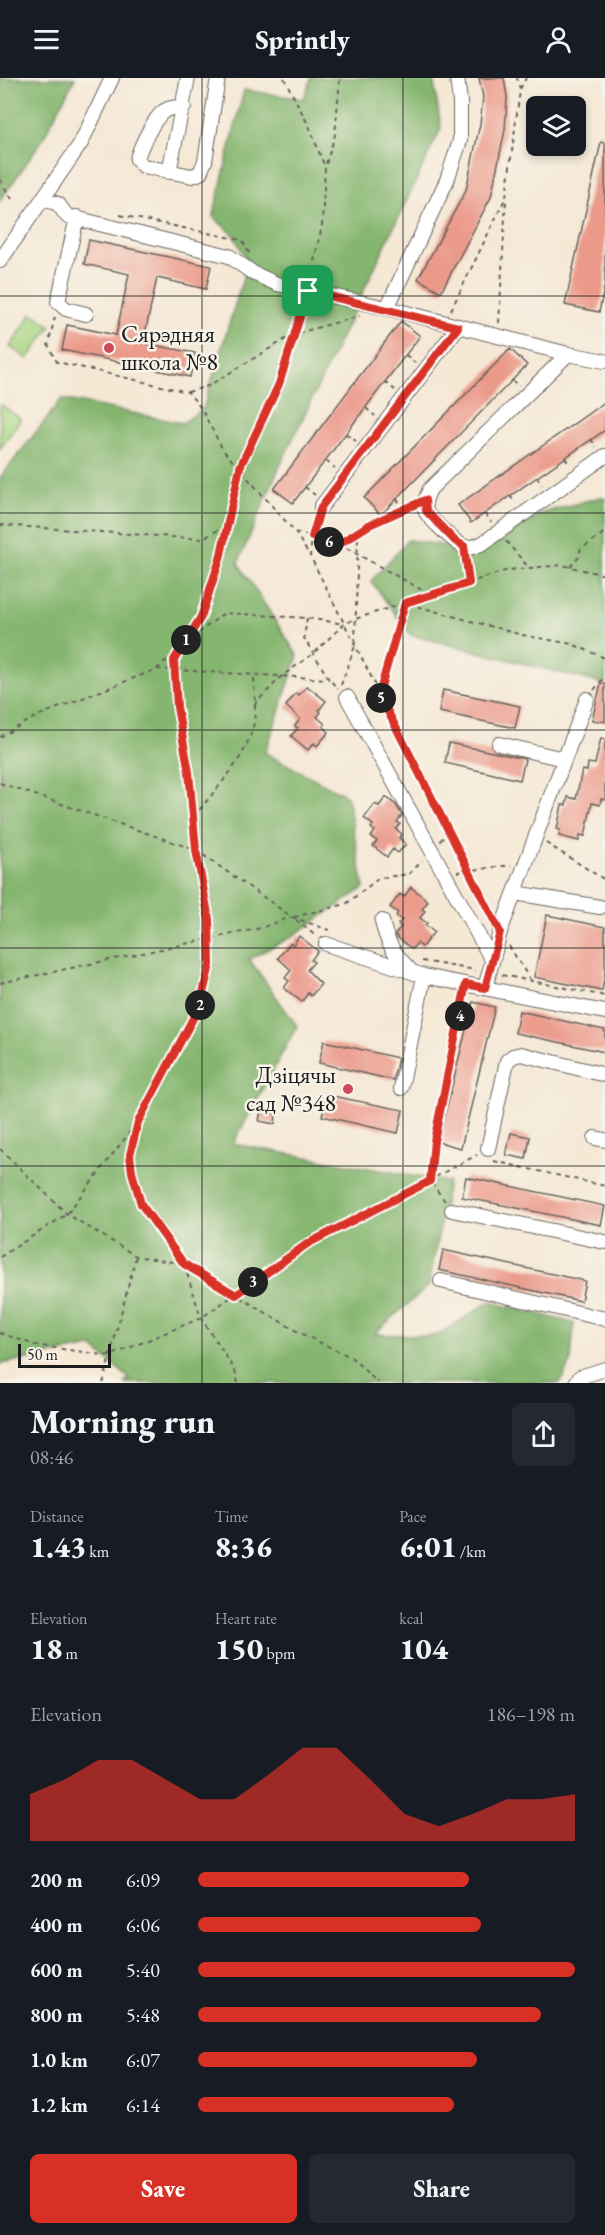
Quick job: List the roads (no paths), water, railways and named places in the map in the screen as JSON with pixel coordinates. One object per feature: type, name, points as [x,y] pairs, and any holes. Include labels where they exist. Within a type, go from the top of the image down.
[{"type":"street","points":[[0,261],[81,143],[112,78]]},
{"type":"street","points":[[169,172],[188,78]]},
{"type":"street","points":[[184,106],[164,111],[153,127],[137,159],[143,166],[192,176],[200,173],[205,161],[218,78]]},
{"type":"street","points":[[387,308],[447,180],[460,141],[460,102],[457,78]]},
{"type":"street","points":[[44,199],[58,204],[67,216],[229,256],[253,273],[271,281],[499,335],[568,354],[605,361]]},
{"type":"street","points":[[77,217],[58,302],[66,309],[86,314]]},
{"type":"street","points":[[321,507],[451,325]]},
{"type":"street","points":[[568,354],[430,489],[425,500],[426,511],[455,541],[464,546],[473,547],[483,543],[605,456]]},
{"type":"street","points":[[347,697],[492,960]]},
{"type":"street","points":[[485,988],[500,932],[587,699]]},
{"type":"street","points":[[499,744],[564,759]]},
{"type":"street","points":[[515,893],[600,908]]},
{"type":"street","points":[[382,921],[386,940],[397,956],[419,975]]},
{"type":"street","points":[[326,944],[419,975],[605,1012]]},
{"type":"street","points":[[401,1088],[419,975]]},
{"type":"street","points":[[488,1149],[507,1061],[513,1056],[521,1054],[605,1075]]},
{"type":"street","points":[[452,1210],[605,1242]]},
{"type":"street","points":[[441,1281],[605,1319]]},
{"type":"street","points":[[576,1383],[580,1377],[605,1369]]},
{"type":"place","name":"Сярэдняя школа №8","points":[[109,348]]},
{"type":"place","name":"Дзіцячы сад №348","points":[[348,1089]]}]
